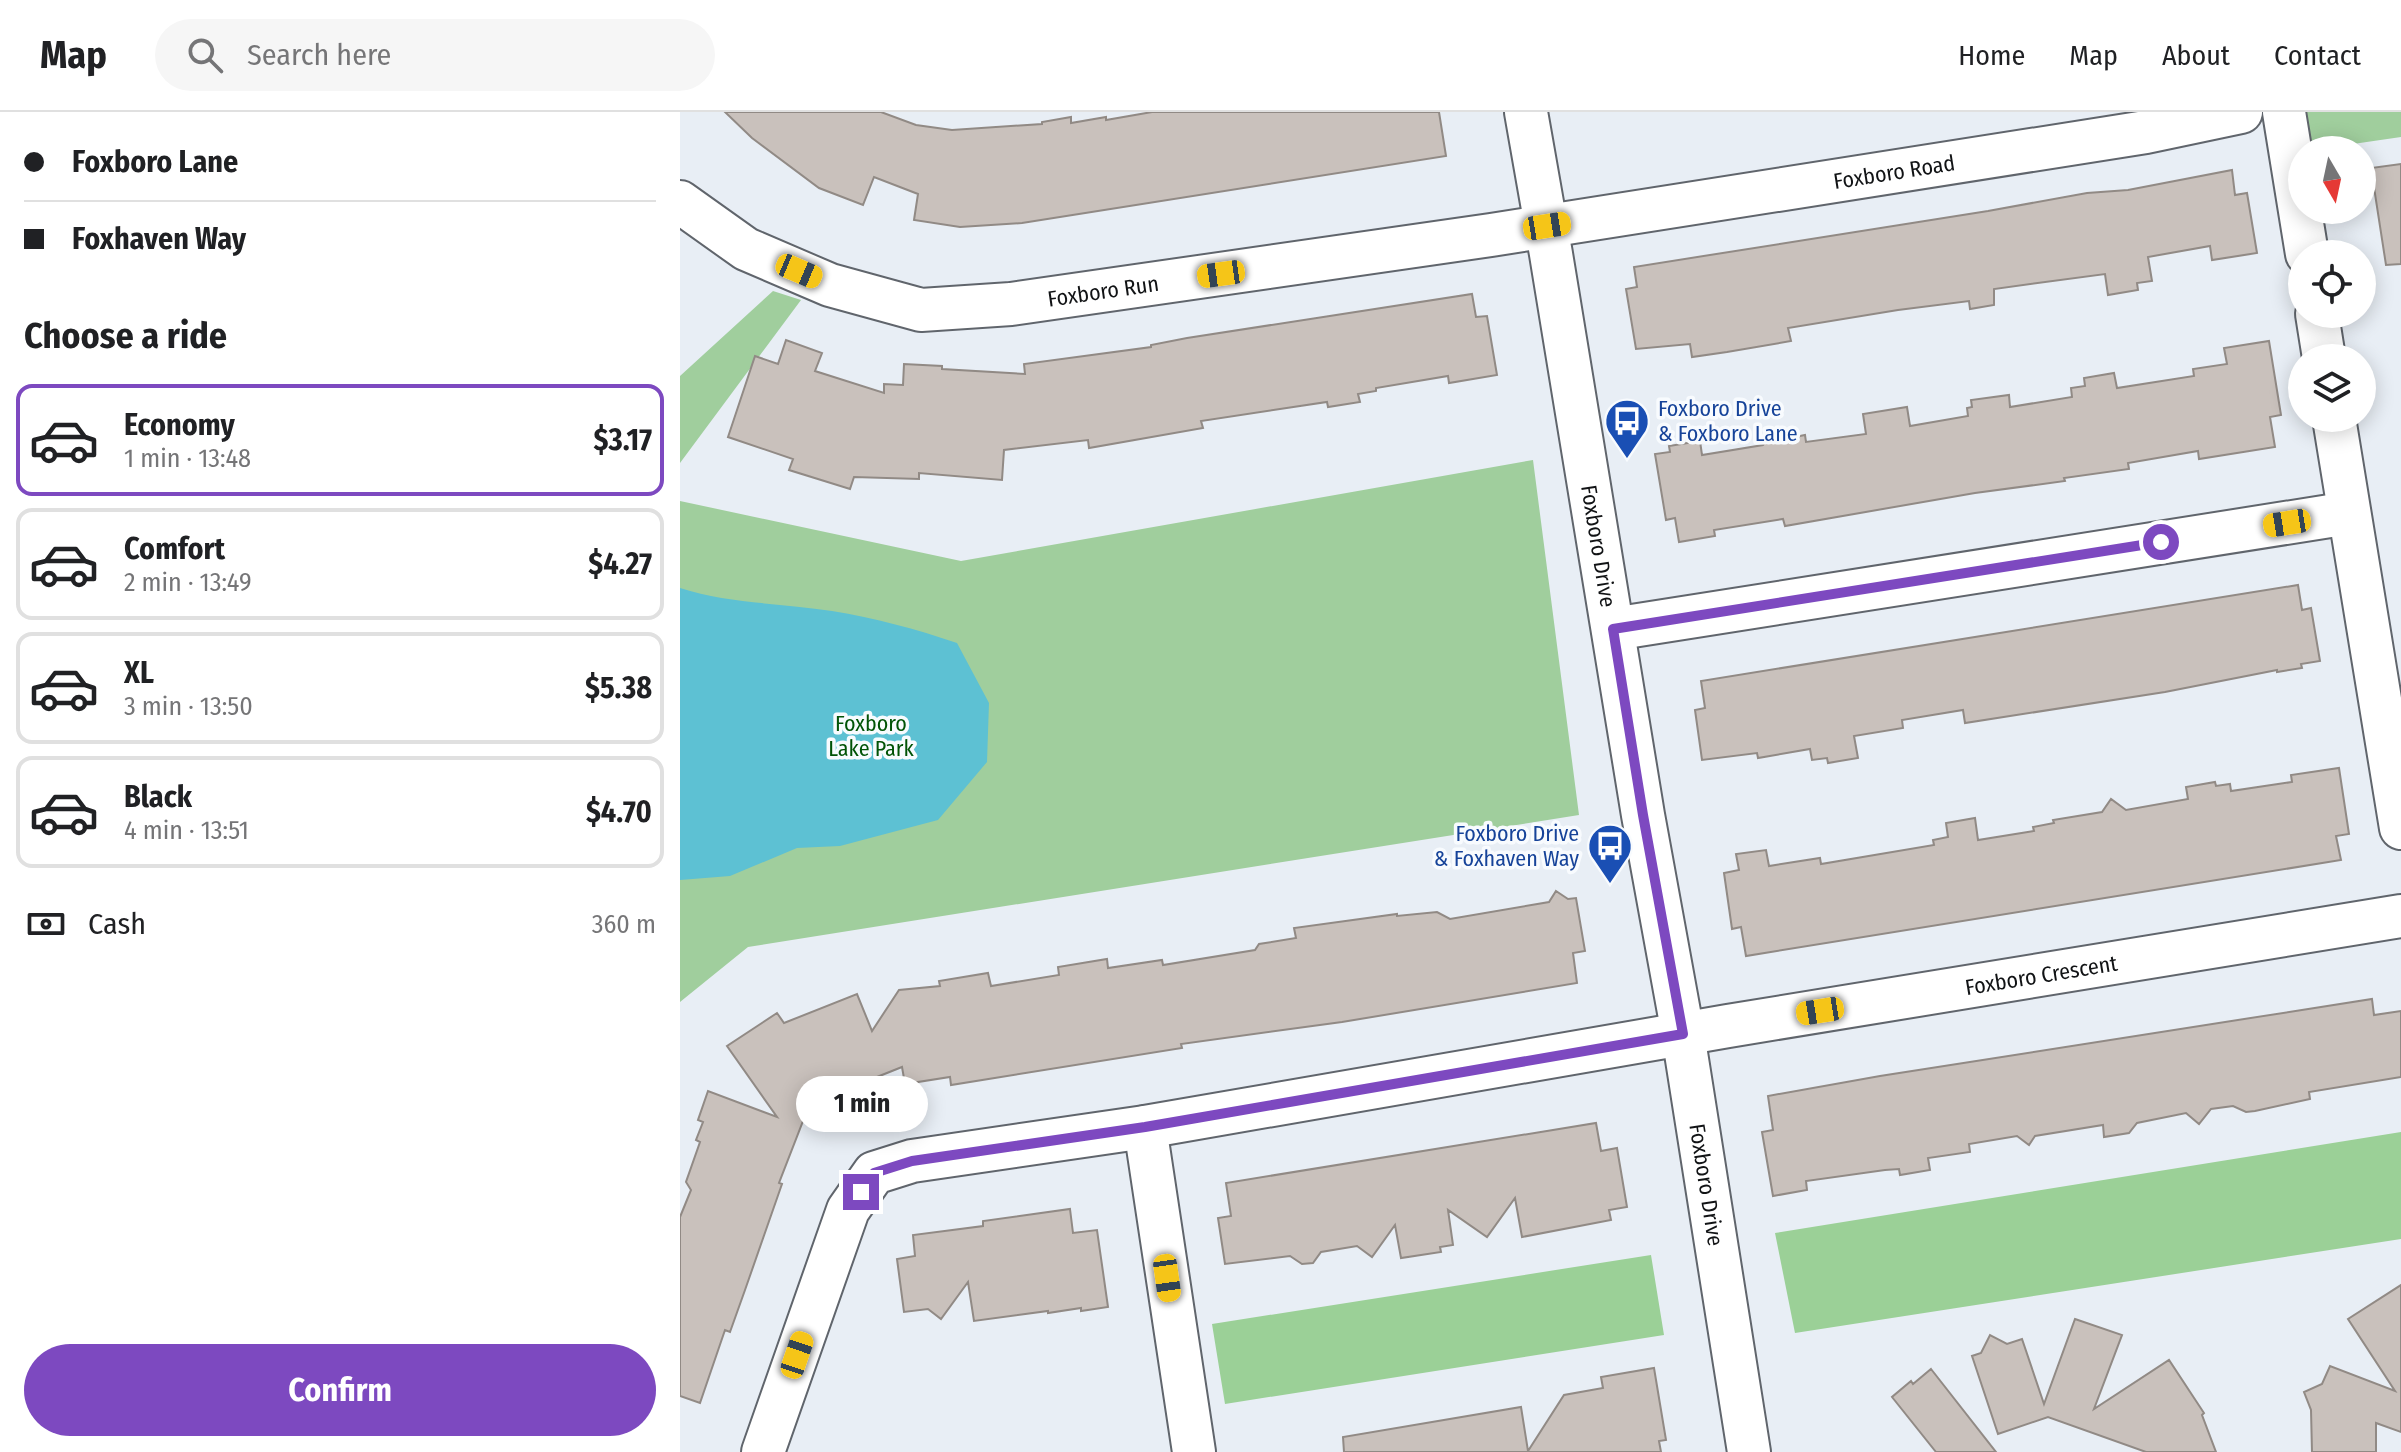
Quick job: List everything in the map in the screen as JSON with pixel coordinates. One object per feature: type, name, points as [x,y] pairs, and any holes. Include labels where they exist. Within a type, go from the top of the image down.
[{"type":"street","name":"Foxboro Drive","points":[[1526,112],[1643,815],[1683,1034],[1749,1452]]},
{"type":"street","name":"Foxboro Road","points":[[1547,226],[2130,135],[2241,112]]},
{"type":"street","points":[[2284,112],[2305,240]]},
{"type":"street","name":"Foxboro Run","points":[[680,202],[746,249],[830,285],[921,310],[1011,304],[1547,226]]},
{"type":"street","points":[[2336,432],[2401,828]]},
{"type":"street","points":[[1613,629],[2349,513]]},
{"type":"street","name":"Foxboro Crescent","points":[[763,1452],[848,1210],[874,1173],[912,1161],[1145,1127],[1683,1034],[2401,916]]},
{"type":"street","points":[[1145,1127],[1194,1452]]},
{"type":"green space","points":[[2306,112],[2401,112],[2401,137],[2376,141],[2376,136],[2310,136]]},
{"type":"green space","points":[[773,291],[801,300],[680,463],[680,376]]},
{"type":"green space","name":"Foxboro Lake Park","points":[[1533,460],[1579,815],[748,947],[680,1002],[680,501],[961,561]]},
{"type":"green space","points":[[2401,1132],[2401,1239],[1795,1333],[1775,1233]]},
{"type":"green space","points":[[1651,1255],[1664,1335],[1225,1404],[1212,1324]]},
{"type":"water","points":[[680,588],[736,600],[848,614],[895,624],[957,643],[989,703],[987,762],[938,820],[840,846],[797,848],[730,876],[680,880]]},
{"type":"building","points":[[725,112],[881,112],[916,125],[952,130],[1042,124],[1071,117],[1071,123],[1106,117],[1106,120],[1152,112],[1439,112],[1446,156],[1022,223],[960,227],[914,220],[918,194],[874,177],[863,205],[819,188],[752,138]]},
{"type":"building","points":[[2401,164],[2401,264],[2386,265],[2376,200],[2376,167]]},
{"type":"building","points":[[2232,170],[2235,195],[2247,193],[2257,253],[2212,260],[2210,246],[2148,257],[2152,281],[2137,283],[2138,290],[2108,295],[2105,274],[1994,289],[1994,305],[1970,309],[1969,301],[1788,328],[1791,341],[1727,352],[1692,357],[1690,344],[1636,349],[1626,289],[1637,287],[1634,267],[2087,193],[2128,190]]},
{"type":"building","points":[[1472,294],[1476,317],[1487,316],[1497,375],[1449,383],[1448,376],[1376,388],[1376,391],[1358,394],[1360,402],[1328,407],[1327,402],[1201,421],[1203,428],[1089,448],[1088,440],[1004,450],[1002,480],[919,473],[919,479],[854,477],[850,489],[789,470],[793,459],[728,437],[755,356],[778,364],[786,340],[822,353],[815,371],[884,393],[884,384],[903,385],[904,364],[1025,374],[1024,364],[1151,347],[1187,338]]},
{"type":"building","points":[[2269,341],[2281,415],[2270,417],[2275,447],[2199,459],[2198,451],[2128,463],[2129,469],[2064,478],[2065,481],[1975,493],[1785,526],[1783,519],[1714,530],[1715,536],[1679,542],[1675,518],[1666,520],[1655,454],[1670,452],[1669,446],[1700,441],[1702,455],[1763,445],[1775,428],[1790,438],[1805,435],[1806,442],[1866,434],[1863,414],[1907,407],[1910,426],[1968,416],[1967,408],[1972,407],[1971,400],[2009,395],[2010,407],[2072,397],[2071,388],[2085,386],[2084,378],[2114,373],[2117,388],[2194,376],[2193,369],[2227,364],[2224,348]]},
{"type":"building","points":[[2298,585],[2302,610],[2311,608],[2320,661],[2301,664],[2302,668],[1965,723],[1963,710],[1902,720],[1903,728],[1854,736],[1858,758],[1828,763],[1827,758],[1812,760],[1810,749],[1758,758],[1757,753],[1702,760],[1695,710],[1705,708],[1701,681]]},
{"type":"building","points":[[2339,768],[2349,834],[2336,836],[2341,860],[1746,956],[1741,927],[1732,929],[1724,873],[1739,870],[1736,854],[1766,850],[1769,866],[1820,858],[1821,864],[1934,845],[1933,840],[1948,837],[1946,823],[1975,818],[1978,840],[2034,831],[2033,827],[2054,823],[2053,820],[2102,812],[2111,799],[2126,810],[2188,799],[2186,787],[2215,782],[2216,786],[2230,784],[2231,791],[2292,782],[2291,775]]},
{"type":"building","points":[[1556,891],[1568,899],[1576,898],[1585,951],[1573,953],[1577,983],[1342,1022],[1181,1044],[1182,1048],[951,1085],[950,1077],[905,1084],[902,1067],[837,1093],[805,1116],[779,1183],[782,1184],[730,1332],[725,1330],[700,1403],[680,1396],[680,1217],[691,1190],[686,1182],[700,1142],[696,1140],[703,1122],[698,1120],[708,1091],[777,1117],[727,1046],[777,1013],[784,1023],[857,994],[872,1031],[899,990],[940,986],[939,981],[988,973],[991,986],[1059,975],[1058,967],[1107,959],[1108,968],[1162,960],[1163,965],[1255,950],[1259,944],[1296,938],[1294,928],[1397,914],[1437,912],[1450,919],[1549,902]]},
{"type":"building","points":[[2372,999],[2374,1015],[2401,1011],[2401,1077],[2309,1092],[2310,1099],[2255,1111],[2246,1112],[2233,1106],[2211,1109],[2199,1124],[2186,1113],[2137,1123],[2129,1133],[2104,1137],[2103,1125],[2035,1136],[2029,1145],[2017,1136],[1969,1144],[1970,1152],[1928,1158],[1930,1170],[1900,1175],[1899,1169],[1885,1170],[1806,1181],[1807,1190],[1773,1196],[1762,1132],[1773,1130],[1768,1096]]},
{"type":"building","points":[[1596,1123],[1601,1151],[1617,1148],[1627,1207],[1609,1210],[1611,1220],[1522,1237],[1515,1198],[1487,1237],[1448,1210],[1453,1245],[1440,1247],[1441,1252],[1401,1258],[1395,1225],[1372,1257],[1357,1246],[1321,1252],[1313,1263],[1302,1264],[1290,1256],[1225,1264],[1218,1218],[1231,1216],[1226,1183]]},
{"type":"building","points":[[1070,1209],[1073,1233],[1097,1230],[1108,1307],[974,1321],[968,1282],[941,1319],[928,1309],[904,1312],[897,1259],[915,1256],[913,1235],[983,1226],[983,1221]]},
{"type":"building","points":[[2401,1285],[2401,1432],[2376,1423],[2376,1452],[2312,1452],[2311,1410],[2304,1392],[2322,1384],[2330,1366],[2395,1391],[2348,1319]]},
{"type":"building","points":[[2075,1319],[2122,1335],[2094,1409],[2169,1360],[2204,1413],[2202,1415],[2216,1452],[2146,1452],[2048,1417],[1998,1434],[1972,1356],[1981,1353],[1990,1335],[2007,1344],[2022,1339],[2044,1404]]},
{"type":"building","points":[[1654,1368],[1666,1440],[1659,1441],[1661,1452],[1344,1452],[1343,1437],[1521,1407],[1528,1451],[1564,1395],[1603,1388],[1601,1377]]},
{"type":"building","points":[[1931,1369],[1996,1452],[1936,1452],[1892,1397]]},
{"type":"place","name":"Foxboro Drive & Foxboro Lane","points":[[1627,460]]},
{"type":"place","name":"Foxboro Drive & Foxhaven Way","points":[[1610,885]]},
{"type":"route","points":[[861,1192],[874,1173],[912,1161],[1145,1127],[1683,1034],[1613,629],[2161,542]]}]
